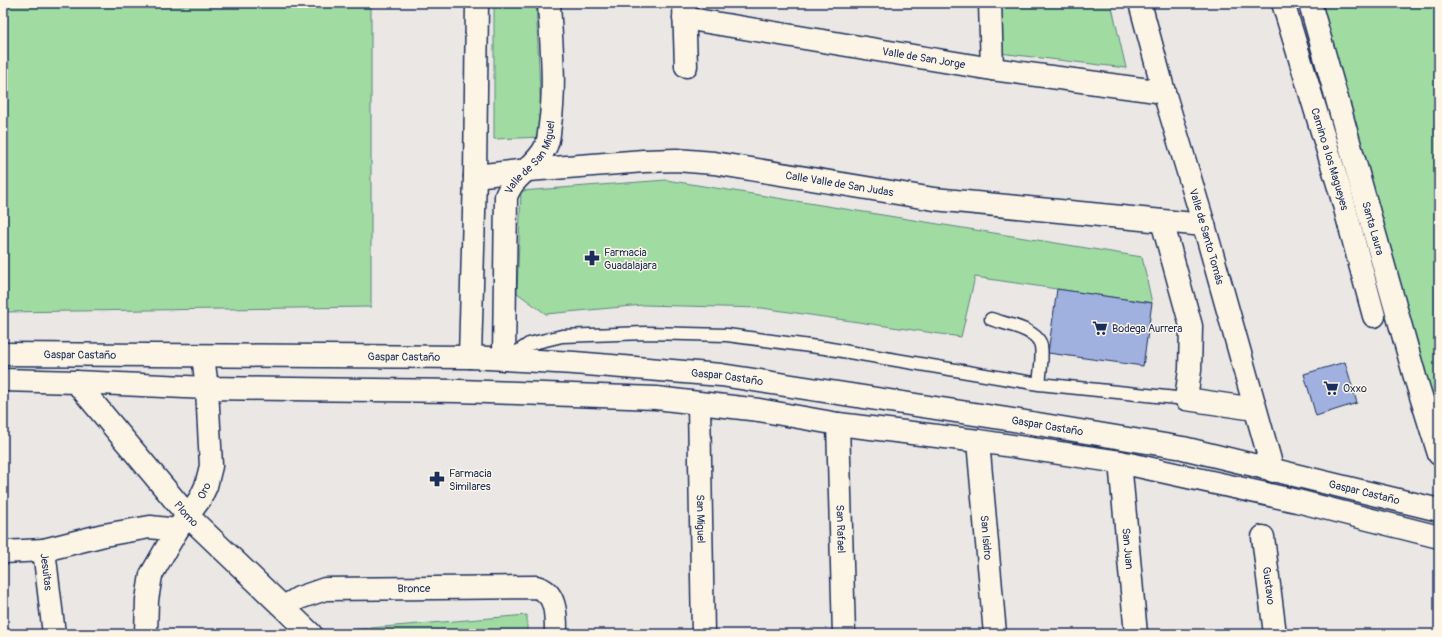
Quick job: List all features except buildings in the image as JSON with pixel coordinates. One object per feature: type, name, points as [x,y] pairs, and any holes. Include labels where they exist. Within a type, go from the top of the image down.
[{"type":"street","points":[[470,357],[475,176],[477,3]]},
{"type":"street","name":"Valle de San Miguel","points":[[508,359],[506,196],[516,180],[528,170],[546,146],[552,116],[553,84],[549,3]]},
{"type":"street","points":[[990,3],[992,69]]},
{"type":"street","name":"Valle de Santo Tomás","points":[[1140,3],[1164,92],[1204,225],[1273,471]]},
{"type":"street","name":"Camino a los Magueyes","points":[[1283,3],[1341,194],[1374,316]]},
{"type":"street","name":"Santa Laura","points":[[1310,3],[1415,378],[1439,454]]},
{"type":"street","points":[[684,11],[686,66]]},
{"type":"street","name":"Valle de San Jorge","points":[[684,11],[992,69],[1164,92]]},
{"type":"street","name":"Calle Valle de San Judas","points":[[475,176],[528,170],[676,160],[714,163],[934,199],[1204,225]]},
{"type":"street","points":[[1162,221],[1191,326],[1190,370],[1186,400],[1255,409]]},
{"type":"street","name":"Gaspar Castaño","points":[[3,354],[470,357],[574,363],[721,375],[1183,448],[1439,510]]},
{"type":"street","name":"Oro","points":[[146,634],[147,600],[151,575],[182,523],[200,499],[206,486],[210,466],[207,388],[203,356]]},
{"type":"street","points":[[3,380],[207,388],[459,391],[656,398],[759,410],[838,424],[978,441],[1120,462],[1298,501],[1439,537]]},
{"type":"street","name":"Plomo","points":[[76,382],[182,523],[284,607],[311,634]]},
{"type":"street","name":"San Miguel","points":[[699,404],[703,634]]},
{"type":"street","name":"San Rafael","points":[[838,424],[844,634]]},
{"type":"street","name":"San Isidro","points":[[978,441],[995,634]]},
{"type":"street","name":"San Juan","points":[[1120,462],[1136,634]]},
{"type":"street","points":[[44,550],[104,535],[182,523]]},
{"type":"street","name":"Gustavo","points":[[1263,537],[1275,634]]},
{"type":"street","name":"Jesuitas","points":[[3,552],[44,550],[54,634]]},
{"type":"street","name":"Bronce","points":[[284,607],[299,598],[325,589],[536,587],[543,589],[548,593],[552,600],[556,634]]},
{"type":"lane","points":[[991,319],[1030,332],[1036,337],[1041,346],[1039,384]]},
{"type":"lane","points":[[508,359],[529,344],[562,336],[646,333],[727,335],[825,348],[1039,384],[1186,400]]},
{"type":"green space","points":[[3,3],[371,3],[371,307],[3,312]]},
{"type":"green space","points":[[494,3],[536,3],[542,137],[494,139]]},
{"type":"green space","points":[[996,3],[1111,3],[1126,68],[999,53]]},
{"type":"green space","points":[[1313,3],[1439,3],[1439,425]]},
{"type":"green space","points":[[666,180],[1142,257],[1152,303],[975,277],[961,337],[762,308],[643,305],[546,314],[517,293],[521,191]]},
{"type":"green space","points":[[527,615],[527,634],[326,634],[323,632]]},
{"type":"place","name":"Farmacia Guadalajara","points":[[592,258]]},
{"type":"place","name":"Bodega Aurrera","points":[[1100,328]]},
{"type":"place","name":"Oxxo","points":[[1331,388]]},
{"type":"place","name":"Farmacia Similares","points":[[437,479]]}]
